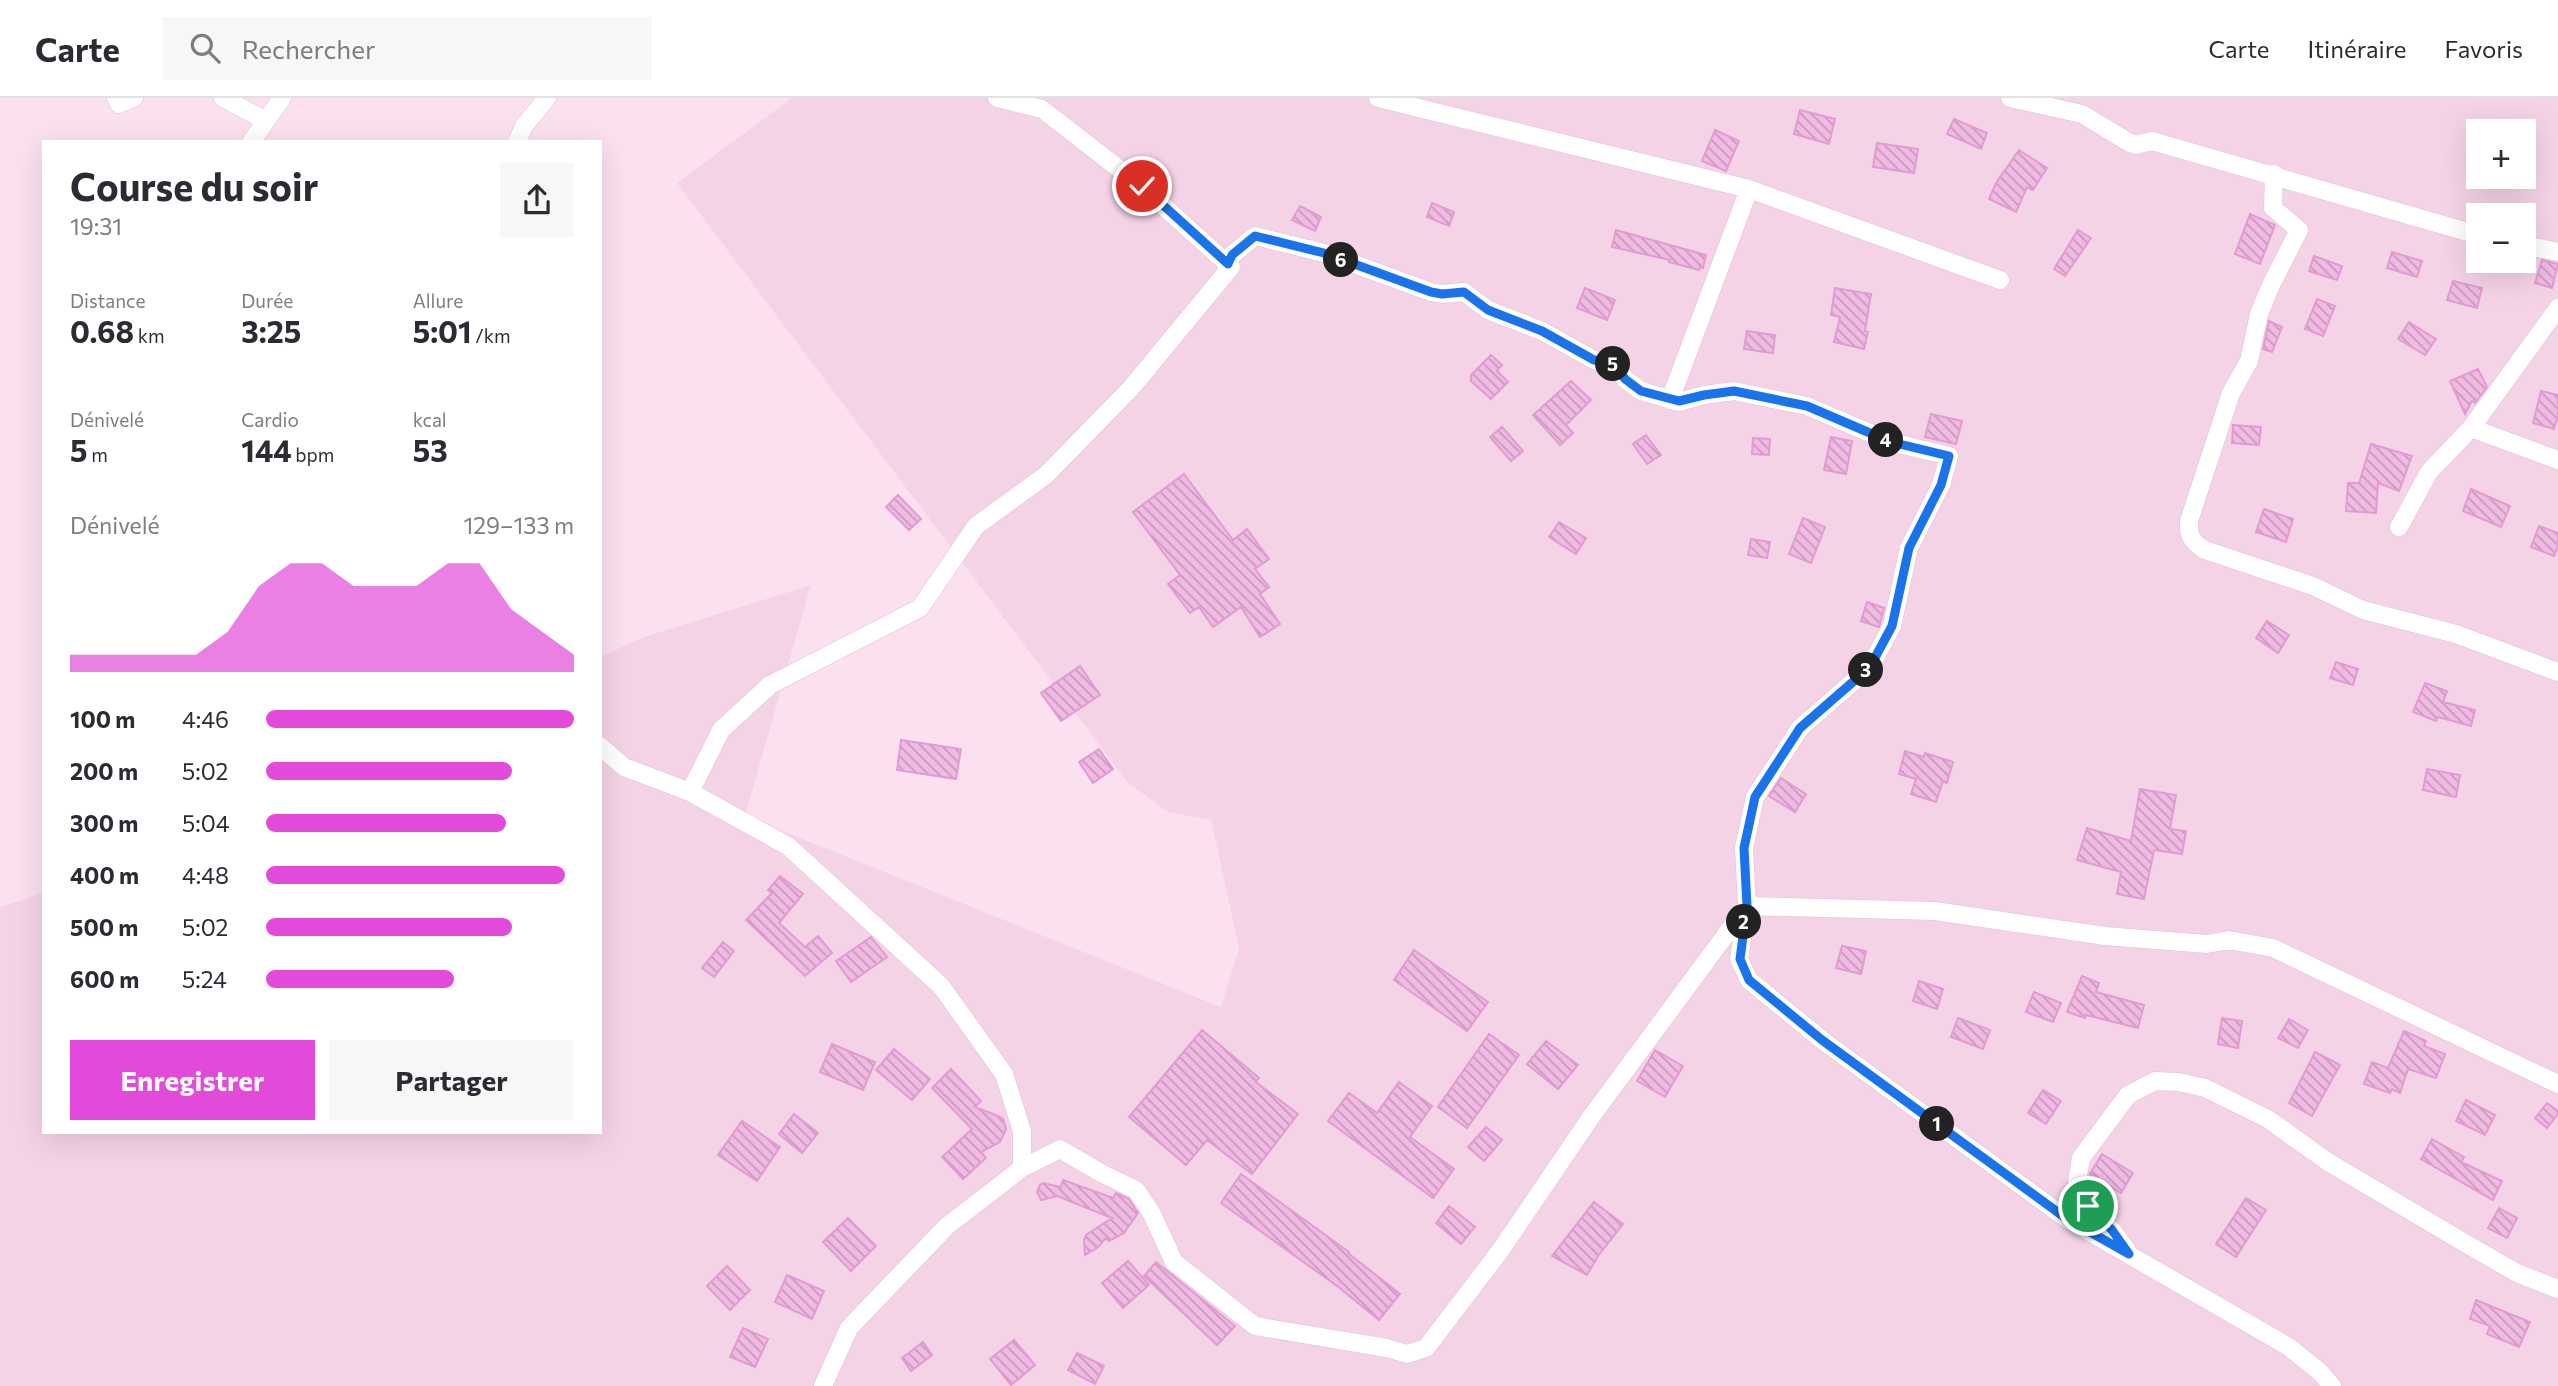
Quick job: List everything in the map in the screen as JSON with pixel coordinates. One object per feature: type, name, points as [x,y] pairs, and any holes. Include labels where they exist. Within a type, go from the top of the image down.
[{"type":"street","points":[[116,98],[119,104],[134,98]]},
{"type":"street","points":[[223,98],[265,120]]},
{"type":"street","points":[[252,140],[282,98]]},
{"type":"street","points":[[518,140],[524,126],[547,98]]},
{"type":"street","points":[[691,792],[721,730],[770,685],[920,608],[976,526],[1046,475],[1131,388],[1231,267],[1142,186],[1042,109],[997,98]]},
{"type":"street","points":[[1378,98],[1749,189],[2000,280]]},
{"type":"street","points":[[2010,98],[2082,114],[2136,145],[2152,141],[2466,231]]},
{"type":"street","points":[[2274,174],[2273,208],[2298,230],[2259,314],[2249,361],[2231,393],[2223,415],[2189,521],[2189,532],[2194,543],[2205,550],[2313,586],[2363,610],[2456,634],[2558,672]]},
{"type":"street","points":[[1670,400],[1749,189]]},
{"type":"street","points":[[1228,264],[1232,255],[1255,236],[1324,253],[1431,292],[1464,292],[1488,310],[1542,331],[1594,360],[1612,363],[1633,386],[1670,400],[1688,401],[1704,395],[1734,391],[1807,406],[1891,442],[1949,456],[1941,485],[1909,548],[1892,626],[1870,667],[1800,728],[1755,797],[1744,848],[1747,906],[1740,959],[1749,980],[1822,1040],[1988,1163],[2067,1219],[2289,1347],[2320,1372],[2332,1386]]},
{"type":"street","points":[[2536,247],[2558,251]]},
{"type":"street","points":[[2399,527],[2429,472],[2471,428],[2558,308]]},
{"type":"street","points":[[2471,428],[2558,460]]},
{"type":"street","points":[[602,748],[624,767],[691,792],[788,846],[941,986],[1004,1074],[1022,1131],[1022,1168]]},
{"type":"street","points":[[1747,906],[1935,911],[2105,936],[2207,944],[2229,940],[2273,948],[2558,1084]]},
{"type":"street","points":[[823,1386],[849,1328],[947,1226],[1022,1168],[1060,1149],[1136,1190],[1151,1212],[1174,1262],[1255,1326],[1387,1348],[1407,1354],[1426,1348],[1500,1251],[1565,1153],[1747,906]]},
{"type":"street","points":[[2129,1254],[2112,1230],[2088,1206],[2077,1182],[2081,1158],[2128,1095],[2155,1081],[2179,1082],[2205,1088],[2268,1119],[2328,1162],[2470,1246],[2517,1273],[2558,1289]]},
{"type":"shaded area","points":[[792,98],[2558,98],[2558,1386],[0,1386],[0,907],[42,894],[42,1134],[602,1134],[602,656],[644,637],[811,585],[745,816],[1221,1007],[1239,948],[1211,820],[1168,812],[1127,782],[677,183]]},
{"type":"building","points":[[1800,110],[1835,119],[1829,144],[1794,134]]},
{"type":"building","points":[[1954,119],[1987,133],[1981,149],[1947,134]]},
{"type":"building","points":[[1715,130],[1739,141],[1726,171],[1702,161]]},
{"type":"building","points":[[1877,143],[1918,149],[1914,173],[1873,167]]},
{"type":"building","points":[[2019,150],[2047,168],[2033,190],[2027,187],[2016,212],[1989,199],[1996,183]]},
{"type":"building","points":[[1432,203],[1454,212],[1449,226],[1427,217]]},
{"type":"building","points":[[1300,206],[1321,217],[1315,231],[1292,220]]},
{"type":"building","points":[[2250,214],[2275,225],[2260,264],[2235,254]]},
{"type":"building","points":[[1616,230],[1706,255],[1703,268],[1700,267],[1699,270],[1669,262],[1670,260],[1612,247]]},
{"type":"building","points":[[2078,230],[2091,238],[2065,276],[2054,269]]},
{"type":"building","points":[[2392,252],[2422,261],[2417,277],[2387,268]]},
{"type":"building","points":[[2314,256],[2342,266],[2337,280],[2309,271]]},
{"type":"building","points":[[2542,260],[2558,264],[2552,288],[2535,283]]},
{"type":"building","points":[[2453,281],[2482,288],[2477,308],[2447,300]]},
{"type":"building","points":[[1585,288],[1615,300],[1607,320],[1577,308]]},
{"type":"building","points":[[1835,288],[1871,294],[1864,349],[1834,342],[1840,317],[1831,315]]},
{"type":"building","points":[[2317,299],[2335,306],[2323,336],[2305,329]]},
{"type":"building","points":[[2269,321],[2282,327],[2272,352],[2263,349]]},
{"type":"building","points":[[2409,322],[2436,339],[2425,355],[2398,339]]},
{"type":"building","points":[[1747,331],[1775,335],[1773,353],[1744,349]]},
{"type":"building","points":[[1491,355],[1502,365],[1497,371],[1508,382],[1491,399],[1471,381],[1471,375]]},
{"type":"building","points":[[2478,369],[2487,387],[2475,403],[2472,401],[2465,414],[2450,381]]},
{"type":"building","points":[[1571,381],[1591,400],[1566,425],[1573,433],[1560,445],[1533,415]]},
{"type":"building","points":[[2541,391],[2558,395],[2558,415],[2554,429],[2533,423]]},
{"type":"building","points":[[1931,414],[1962,421],[1956,444],[1925,437]]},
{"type":"building","points":[[2233,425],[2261,427],[2259,445],[2232,443]]},
{"type":"building","points":[[1502,427],[1523,451],[1511,461],[1490,437]]},
{"type":"building","points":[[1646,435],[1661,455],[1647,464],[1633,444]]},
{"type":"building","points":[[1831,437],[1852,441],[1846,474],[1824,470]]},
{"type":"building","points":[[1753,438],[1770,439],[1769,455],[1752,454]]},
{"type":"building","points":[[2371,444],[2412,456],[2399,491],[2378,483],[2376,513],[2346,511],[2348,483],[2359,483]]},
{"type":"building","points":[[1184,474],[1233,540],[1247,529],[1269,559],[1255,569],[1269,587],[1260,594],[1280,624],[1260,637],[1241,607],[1213,627],[1199,607],[1190,613],[1168,584],[1180,575],[1133,512]]},
{"type":"building","points":[[2471,489],[2510,506],[2501,527],[2463,511]]},
{"type":"building","points":[[898,495],[921,519],[909,530],[886,507]]},
{"type":"building","points":[[2264,509],[2293,519],[2286,542],[2256,532]]},
{"type":"building","points":[[1803,518],[1825,527],[1811,563],[1789,554]]},
{"type":"building","points":[[1559,522],[1586,538],[1576,554],[1549,537]]},
{"type":"building","points":[[2539,526],[2558,533],[2558,546],[2554,556],[2531,547]]},
{"type":"building","points":[[1751,539],[1770,542],[1767,558],[1748,555]]},
{"type":"building","points":[[1867,602],[1884,608],[1879,627],[1861,621]]},
{"type":"building","points":[[2267,621],[2289,635],[2278,653],[2256,638]]},
{"type":"building","points":[[2336,662],[2358,669],[2353,685],[2330,678]]},
{"type":"building","points":[[1080,666],[1100,695],[1061,721],[1041,693]]},
{"type":"building","points":[[2425,683],[2447,691],[2443,702],[2475,710],[2471,726],[2438,717],[2436,721],[2413,712]]},
{"type":"building","points":[[901,740],[961,749],[956,779],[897,770]]},
{"type":"building","points":[[1099,749],[1113,769],[1093,783],[1079,762]]},
{"type":"building","points":[[1905,751],[1924,757],[1925,753],[1953,762],[1947,783],[1943,781],[1936,802],[1911,794],[1916,779],[1899,774]]},
{"type":"building","points":[[2427,769],[2460,775],[2456,797],[2423,790]]},
{"type":"building","points":[[1781,778],[1806,794],[1795,812],[1769,796]]},
{"type":"building","points":[[2140,789],[2176,795],[2170,829],[2186,831],[2182,854],[2154,850],[2144,899],[2117,894],[2121,872],[2077,860],[2087,828],[2131,841]]},
{"type":"building","points":[[780,876],[803,894],[779,923],[805,947],[818,936],[832,953],[805,976],[746,920],[772,893],[768,890]]},
{"type":"building","points":[[871,937],[887,957],[851,982],[836,961]]},
{"type":"building","points":[[723,942],[734,951],[714,977],[702,968]]},
{"type":"building","points":[[1842,946],[1866,951],[1861,974],[1836,968]]},
{"type":"building","points":[[1414,950],[1488,1002],[1467,1031],[1394,980]]},
{"type":"building","points":[[2082,976],[2099,983],[2096,992],[2144,1005],[2138,1028],[2067,1012]]},
{"type":"building","points":[[1919,981],[1943,989],[1937,1009],[1913,1001]]},
{"type":"building","points":[[2034,992],[2061,1003],[2053,1022],[2026,1012]]},
{"type":"building","points":[[1958,1018],[1990,1030],[1983,1049],[1951,1037]]},
{"type":"building","points":[[2222,1018],[2242,1021],[2238,1048],[2218,1044]]},
{"type":"building","points":[[2289,1019],[2308,1030],[2298,1048],[2278,1038]]},
{"type":"building","points":[[1202,1030],[1259,1078],[1256,1082],[1298,1114],[1252,1174],[1207,1140],[1186,1165],[1129,1117]]},
{"type":"building","points":[[2404,1031],[2426,1041],[2424,1046],[2445,1054],[2436,1078],[2408,1069],[2400,1093],[2392,1089],[2390,1093],[2364,1084],[2372,1062],[2388,1068]]},
{"type":"building","points":[[1489,1034],[1519,1055],[1467,1128],[1438,1107]]},
{"type":"building","points":[[1546,1041],[1578,1065],[1558,1089],[1527,1064]]},
{"type":"building","points":[[832,1044],[875,1062],[863,1090],[820,1072]]},
{"type":"building","points":[[894,1049],[930,1079],[912,1100],[876,1070]]},
{"type":"building","points":[[1655,1050],[1683,1066],[1665,1097],[1637,1081]]},
{"type":"building","points":[[2315,1052],[2340,1065],[2312,1116],[2289,1103]]},
{"type":"building","points":[[951,1069],[981,1101],[975,1107],[1003,1119],[1006,1129],[1000,1142],[981,1152],[986,1158],[963,1179],[942,1157],[972,1129],[932,1088]]},
{"type":"building","points":[[1399,1082],[1432,1106],[1410,1137],[1454,1169],[1433,1198],[1328,1121],[1349,1093],[1377,1113]]},
{"type":"building","points":[[2043,1090],[2061,1101],[2046,1124],[2028,1113]]},
{"type":"building","points":[[2466,1100],[2495,1115],[2485,1135],[2456,1121]]},
{"type":"building","points":[[2547,1103],[2558,1111],[2558,1114],[2547,1128],[2535,1118]]},
{"type":"building","points":[[794,1114],[818,1133],[802,1153],[779,1134]]},
{"type":"building","points":[[742,1121],[780,1147],[757,1181],[718,1155]]},
{"type":"building","points":[[1486,1127],[1502,1140],[1484,1161],[1468,1147]]},
{"type":"building","points":[[2432,1139],[2464,1157],[2461,1162],[2502,1181],[2493,1200],[2421,1159]]},
{"type":"building","points":[[2102,1154],[2133,1173],[2121,1193],[2090,1174]]},
{"type":"building","points":[[1241,1174],[1349,1252],[1400,1294],[1379,1320],[1337,1286],[1221,1203]]},
{"type":"building","points":[[1063,1180],[1113,1198],[1116,1193],[1129,1199],[1138,1213],[1124,1233],[1109,1241],[1106,1238],[1097,1248],[1085,1255],[1086,1235],[1112,1218],[1057,1196],[1041,1200],[1037,1192],[1040,1185],[1043,1183],[1061,1187]]},
{"type":"building","points":[[2246,1198],[2266,1210],[2236,1257],[2216,1244]]},
{"type":"building","points":[[1594,1202],[1623,1224],[1587,1275],[1552,1256]]},
{"type":"building","points":[[1449,1206],[1475,1227],[1461,1244],[1436,1223]]},
{"type":"building","points":[[2499,1208],[2517,1218],[2507,1238],[2488,1228]]},
{"type":"building","points":[[848,1218],[876,1246],[851,1271],[823,1242]]},
{"type":"building","points":[[1128,1261],[1149,1285],[1123,1308],[1102,1283]]},
{"type":"building","points":[[1156,1262],[1235,1326],[1217,1345],[1144,1276]]},
{"type":"building","points":[[727,1266],[750,1290],[730,1310],[707,1286]]},
{"type":"building","points":[[787,1275],[824,1291],[812,1319],[775,1302]]},
{"type":"building","points":[[2476,1300],[2530,1322],[2519,1347],[2487,1334],[2490,1326],[2470,1319]]},
{"type":"building","points":[[743,1328],[768,1339],[755,1367],[730,1357]]},
{"type":"building","points":[[1014,1340],[1035,1365],[1011,1385],[990,1359]]},
{"type":"building","points":[[923,1342],[932,1355],[911,1371],[902,1358]]},
{"type":"building","points":[[1077,1353],[1104,1366],[1095,1384],[1068,1370]]},
{"type":"route","points":[[1142,186],[1228,264],[1232,255],[1255,236],[1324,253],[1437,294],[1469,294],[1488,310],[1542,331],[1594,360],[1612,363],[1625,379],[1641,391],[1670,400],[1688,401],[1704,395],[1734,391],[1807,406],[1891,442],[1949,456],[1941,485],[1909,548],[1892,626],[1870,667],[1800,728],[1755,797],[1744,848],[1747,906],[1740,959],[1749,980],[1822,1040],[2067,1219],[2129,1254],[2112,1230],[2088,1206]]}]
